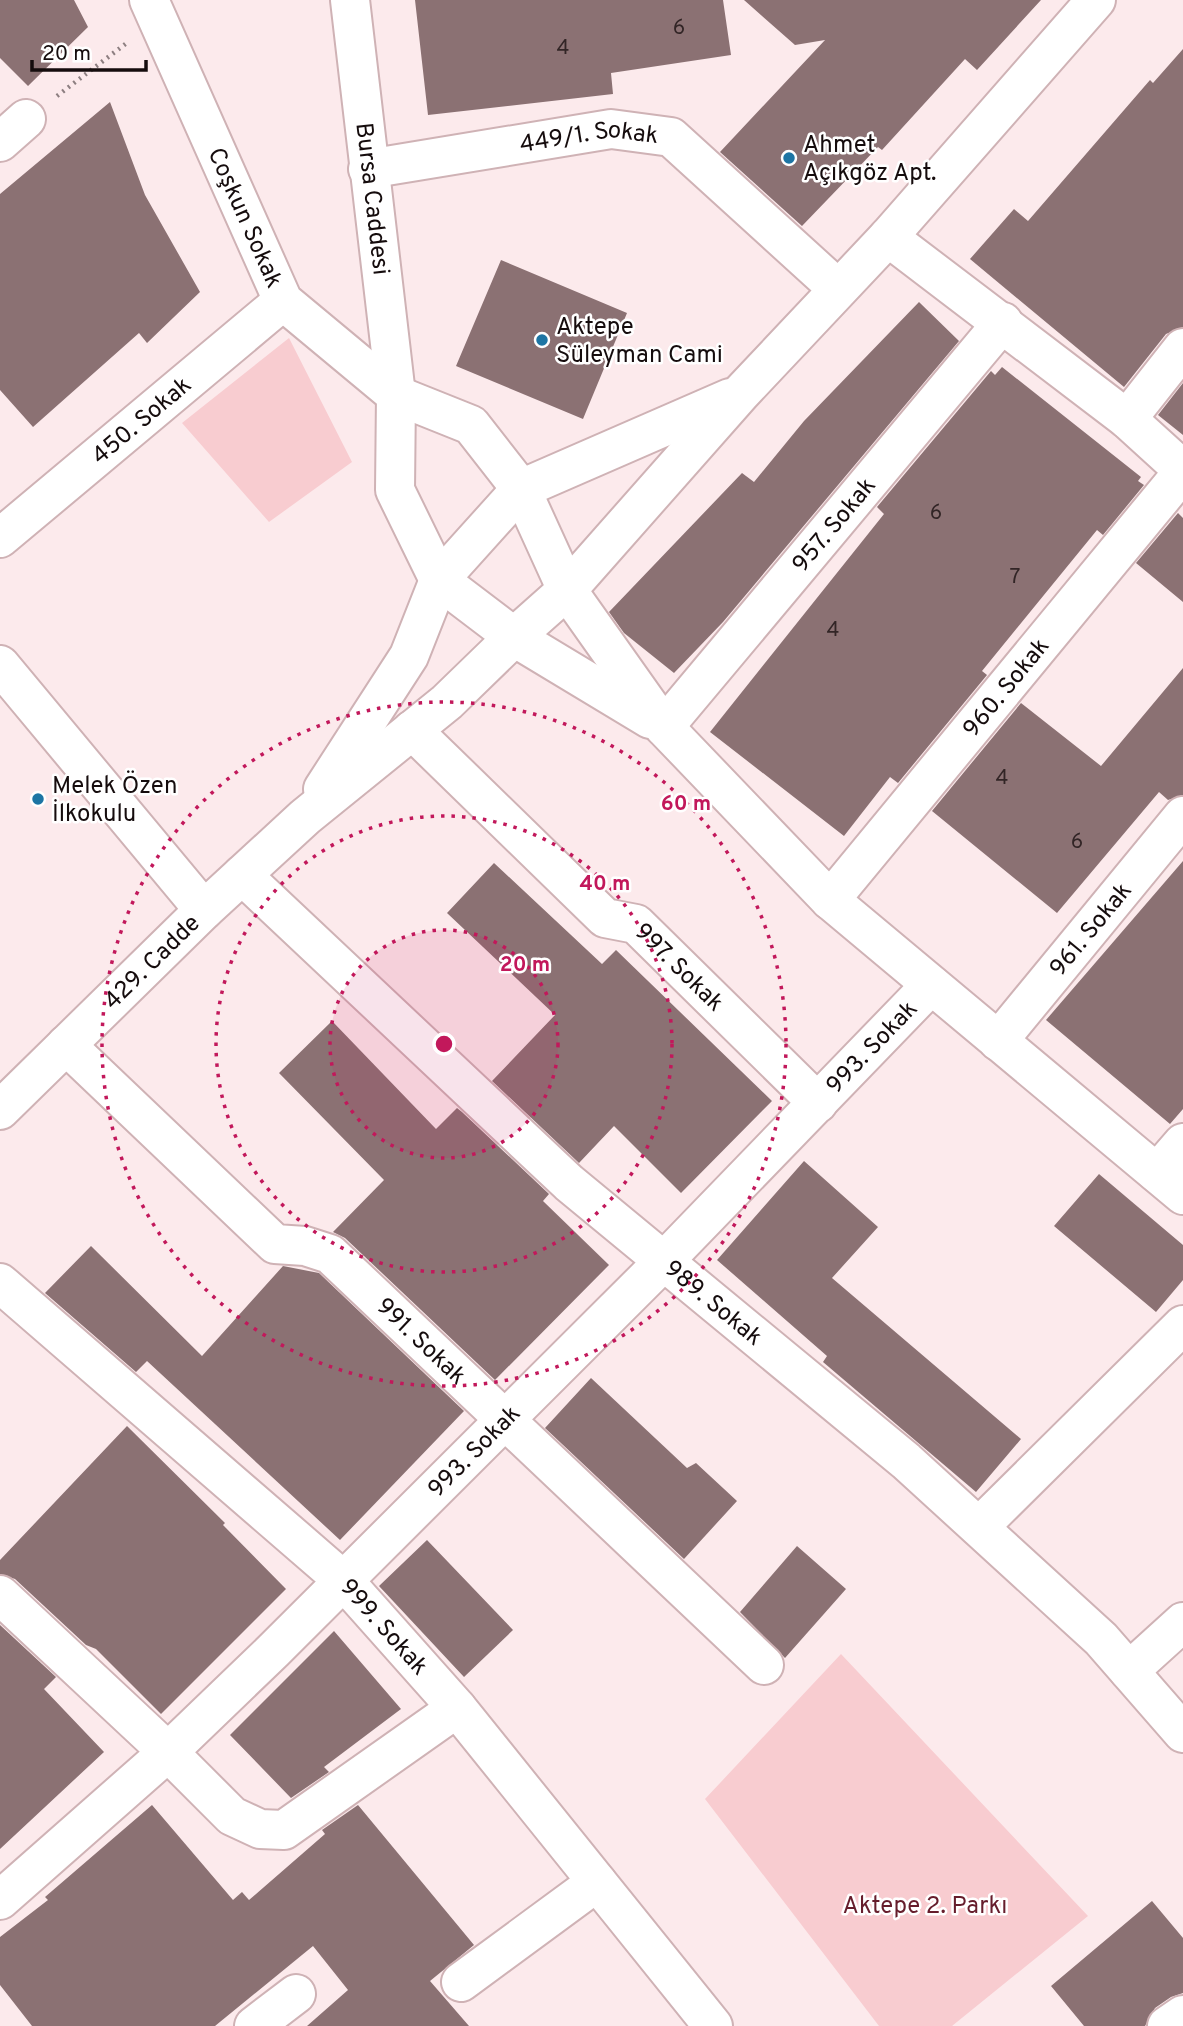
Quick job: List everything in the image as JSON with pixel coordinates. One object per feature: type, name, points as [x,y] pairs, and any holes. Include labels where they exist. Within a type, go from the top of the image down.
[{"type":"street","name":"Bursa Caddesi","points":[[350,0],[396,395],[395,490],[439,580]]},
{"type":"street","points":[[305,817],[447,702],[514,637],[568,590],[741,393],[888,236],[1096,0]]},
{"type":"street","name":"Coşkun Sokak","points":[[154,9],[283,301],[396,395],[471,425],[521,489],[568,590],[664,727]]},
{"type":"street","name":"449/1. Sokak","points":[[368,169],[611,130],[671,137],[838,289]]},
{"type":"street","points":[[888,236],[1127,419],[1183,471]]},
{"type":"street","name":"450. Sokak","points":[[0,538],[283,301]]},
{"type":"street","name":"957. Sokak","points":[[664,727],[1003,322]]},
{"type":"street","points":[[1127,419],[1183,348]]},
{"type":"street","points":[[305,817],[409,656],[439,580],[521,489],[741,393]]},
{"type":"street","name":"960. Sokak","points":[[830,900],[1183,471]]},
{"type":"street","points":[[439,580],[514,637],[664,727],[830,900],[1170,1184],[1183,1143]]},
{"type":"street","points":[[0,665],[204,910]]},
{"type":"street","name":"997. Sokak","points":[[412,730],[606,918],[636,924],[818,1103]]},
{"type":"street","name":"961. Sokak","points":[[998,1041],[1183,816]]},
{"type":"street","name":"429. Cadde","points":[[0,1110],[204,910],[305,817]]},
{"type":"street","name":"989. Sokak","points":[[242,875],[569,1183],[906,1461],[1101,1639],[1183,1733]]},
{"type":"street","name":"993. Sokak","points":[[0,1900],[168,1752],[344,1581],[664,1261],[931,985]]},
{"type":"street","name":"991. Sokak","points":[[66,1045],[275,1244],[305,1246],[330,1254],[764,1665]]},
{"type":"street","name":"999. Sokak","points":[[0,1283],[344,1581],[457,1708],[713,2026]]},
{"type":"street","points":[[979,1528],[1183,1325]]},
{"type":"street","points":[[0,1595],[168,1752],[232,1816],[260,1829],[284,1830],[457,1708]]},
{"type":"street","points":[[1129,1671],[1183,1622]]},
{"type":"street","points":[[461,1982],[597,1882]]},
{"type":"street","points":[[254,2026],[296,1994]]},
{"type":"street","points":[[1167,2026],[1183,2015]]},
{"type":"path","points":[[13,130],[154,9]]},
{"type":"green space","points":[[289,338],[352,462],[269,522],[182,423]]},
{"type":"green space","name":"Aktepe 2. Parkı","points":[[841,1654],[1088,1916],[952,2026],[879,2026],[705,1799]]},
{"type":"building","points":[[0,0],[74,0],[88,27],[28,86],[0,58]]},
{"type":"building","points":[[415,0],[723,0],[731,55],[611,73],[613,94],[428,115]]},
{"type":"building","points":[[744,0],[1041,0],[977,70],[965,59],[882,150],[878,147],[802,226],[720,152],[825,40],[795,45]]},
{"type":"building","points":[[1183,49],[1183,327],[1166,334],[1124,387],[970,259],[1014,209],[1028,221],[1150,80],[1153,83]]},
{"type":"building","points":[[110,102],[145,195],[200,292],[147,343],[139,333],[33,427],[0,390],[0,194]]},
{"type":"building","name":"Aktepe Süleyman Cami","points":[[501,260],[627,313],[583,419],[456,366]]},
{"type":"building","points":[[919,302],[959,341],[723,622],[674,673],[624,633],[609,612],[742,473],[754,482],[804,421]]},
{"type":"building","points":[[1002,367],[1141,477],[1138,481],[1144,485],[1103,535],[1097,530],[982,671],[987,675],[898,783],[890,777],[844,836],[710,732],[884,514],[877,507],[991,371],[995,375]]},
{"type":"building","points":[[1183,383],[1183,435],[1158,415]]},
{"type":"building","points":[[1178,513],[1183,518],[1183,602],[1136,563]]},
{"type":"building","points":[[1183,668],[1183,795],[1168,800],[1159,792],[1057,913],[932,811],[1021,703],[1101,766]]},
{"type":"building","points":[[1183,861],[1183,1109],[1170,1124],[1046,1020]]},
{"type":"building","points":[[494,863],[602,964],[616,950],[772,1101],[681,1193],[614,1126],[579,1163],[492,1081],[555,1015],[447,913]]},
{"type":"building","points":[[332,1021],[436,1129],[457,1108],[462,1112],[549,1194],[543,1201],[609,1265],[495,1380],[345,1238],[333,1232],[384,1180],[279,1073]]},
{"type":"building","points":[[804,1161],[878,1227],[832,1278],[1021,1439],[976,1492],[823,1362],[827,1356],[717,1260]]},
{"type":"building","points":[[1099,1174],[1183,1245],[1183,1280],[1156,1312],[1054,1226]]},
{"type":"building","points":[[91,1246],[202,1356],[283,1266],[319,1273],[464,1411],[340,1540],[147,1361],[136,1372],[45,1293]]},
{"type":"building","points":[[591,1378],[687,1468],[696,1463],[737,1501],[684,1559],[545,1428]]},
{"type":"building","points":[[127,1426],[225,1523],[223,1525],[286,1589],[161,1714],[96,1649],[86,1645],[15,1579],[0,1574],[0,1560]]},
{"type":"building","points":[[427,1540],[513,1630],[464,1677],[379,1586]]},
{"type":"building","points":[[797,1546],[846,1589],[785,1658],[740,1612]]},
{"type":"building","points":[[0,1625],[56,1677],[44,1689],[104,1752],[0,1849]]},
{"type":"building","points":[[334,1631],[401,1709],[324,1767],[329,1772],[291,1798],[230,1735]]},
{"type":"building","points":[[152,1805],[233,1900],[242,1892],[249,1900],[325,1834],[322,1830],[358,1805],[474,1945],[430,1981],[469,2026],[307,2026],[348,1990],[313,1946],[215,2026],[32,2026],[0,1985],[0,1937],[48,1900],[45,1897]]},
{"type":"building","points":[[1152,1901],[1183,1938],[1183,1993],[1171,1997],[1155,2008],[1145,2026],[1084,2026],[1051,1986]]},
{"type":"place","name":"Ahmet Açıkgöz Apt.","points":[[789,158]]},
{"type":"place","name":"Aktepe Süleyman Cami","points":[[542,340]]},
{"type":"place","name":"Melek Özen İlkokulu","points":[[38,799]]}]
